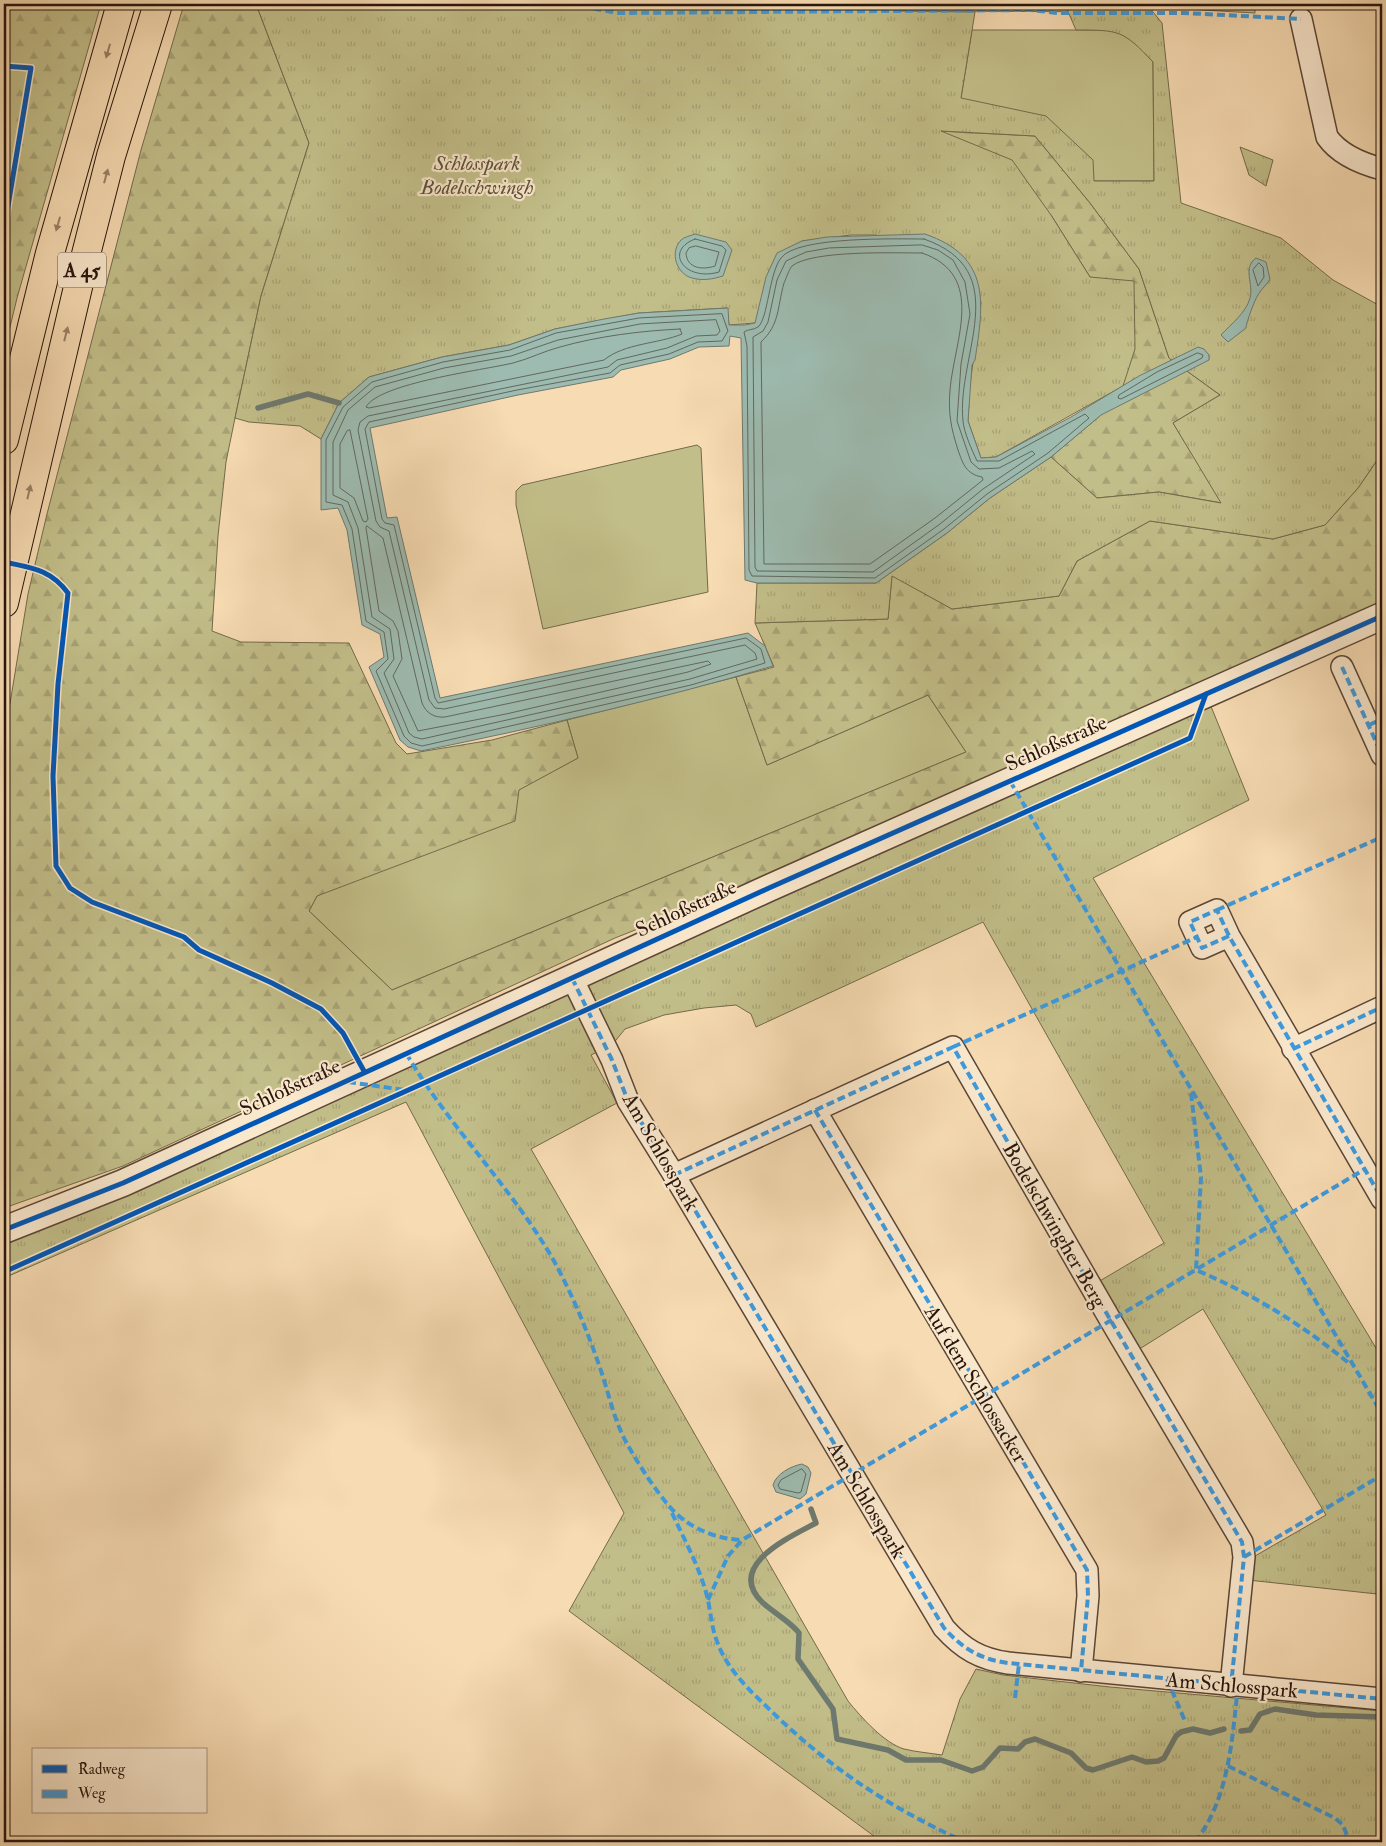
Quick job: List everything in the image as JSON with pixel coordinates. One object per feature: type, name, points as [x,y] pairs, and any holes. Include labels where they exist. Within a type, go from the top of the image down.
[{"type":"highway","name":"A 45","points":[[4,440],[50,253],[121,4]]},
{"type":"highway","name":"A 45","points":[[5,596],[59,363],[111,156],[158,4]]},
{"type":"street","points":[[1301,19],[1327,137],[1334,146],[1367,165],[1382,169]]},
{"type":"street","name":"Schloßstraße","points":[[4,1230],[123,1183],[769,888],[1382,616]]},
{"type":"street","points":[[1342,667],[1375,722],[1382,755]]},
{"type":"street","points":[[1229,936],[1381,1194]]},
{"type":"street","name":"Am Schlosspark","points":[[572,978],[612,1060],[628,1101],[944,1628],[962,1647],[975,1655],[990,1660],[1231,1686],[1382,1699]]},
{"type":"street","points":[[1294,1048],[1382,1007]]},
{"type":"street","name":"Bodelschwingher Berg","points":[[674,1175],[953,1047],[1096,1295],[1242,1542],[1244,1557],[1231,1686]]},
{"type":"street","name":"Auf dem Schlossacker","points":[[815,1110],[1086,1570],[1088,1596],[1081,1671]]},
{"type":"green space","points":[[4,4],[101,4],[17,298],[4,352]]},
{"type":"green space","points":[[184,4],[256,4],[309,143],[261,296],[226,462],[218,536],[212,631],[241,642],[349,643],[396,743],[407,754],[492,740],[567,720],[578,758],[519,790],[515,821],[317,896],[309,911],[392,990],[966,752],[928,695],[767,765],[736,677],[774,667],[755,623],[888,619],[892,575],[952,609],[1059,596],[1077,561],[1150,521],[1273,539],[1325,525],[1358,488],[1382,453],[1382,608],[1015,779],[615,938],[123,1166],[4,1208],[4,740],[28,594],[47,514],[141,150]]},
{"type":"green space","name":"Schlosspark Bodelschwingh","points":[[256,4],[895,4],[895,11],[975,12],[961,98],[1046,116],[1093,160],[1094,181],[1154,181],[1153,62],[1127,38],[1119,34],[1102,30],[1076,30],[1066,7],[1053,4],[1255,4],[1255,13],[1149,7],[1162,23],[1181,203],[1281,238],[1333,280],[1382,307],[1382,453],[1358,488],[1325,525],[1273,539],[1150,521],[1077,561],[1059,596],[952,609],[892,576],[888,619],[755,623],[757,583],[876,583],[947,533],[990,498],[1051,457],[1097,498],[1159,492],[1221,503],[1173,423],[1220,395],[1169,358],[1139,269],[1090,203],[1035,136],[941,131],[1012,160],[1051,215],[1090,277],[1134,281],[1135,349],[1123,386],[996,457],[981,458],[968,421],[969,392],[981,303],[976,279],[876,235],[851,235],[802,241],[755,323],[729,325],[727,308],[639,313],[555,329],[509,345],[442,357],[369,377],[339,403],[321,439],[300,426],[249,422],[235,418],[261,296],[309,143]]},
{"type":"green space","points":[[895,4],[1152,4],[1152,12],[895,11]]},
{"type":"green space","points":[[972,30],[1115,30],[1137,44],[1153,62],[1154,181],[1094,181],[961,98]]},
{"type":"green space","points":[[938,131],[1035,136],[1090,203],[1139,269],[1169,358],[1220,395],[1173,423],[1222,503],[1159,492],[1097,498],[1051,457],[1101,415],[1090,277],[1051,215]]},
{"type":"green space","points":[[1240,147],[1273,160],[1266,186],[1249,175]]},
{"type":"green space","points":[[697,445],[701,448],[708,592],[543,629],[516,505],[516,491],[522,485]]},
{"type":"green space","points":[[736,677],[767,765],[928,695],[966,752],[392,990],[309,911],[317,896],[578,758],[567,720]]},
{"type":"green space","points":[[1206,694],[1249,800],[1093,878],[1382,1358],[1382,1571],[1380,1573],[1377,1594],[1248,1580],[1252,1560],[1255,1556],[1326,1515],[1203,1309],[1138,1350],[1098,1282],[1164,1243],[983,922],[756,1027],[751,1014],[736,1005],[664,1015],[625,1029],[612,1045],[591,1055],[617,1103],[531,1149],[848,1701],[866,1722],[881,1735],[896,1746],[904,1749],[942,1755],[960,1699],[976,1669],[1003,1675],[1110,1687],[1382,1711],[1382,1842],[882,1842],[569,1611],[624,1513],[406,1102],[4,1278],[4,1242]]},
{"type":"water","points":[[695,234],[726,242],[732,250],[723,276],[696,279],[687,276],[679,268],[675,257],[677,245],[685,237]]},
{"type":"water","points":[[925,234],[946,244],[962,255],[972,269],[978,284],[981,301],[980,319],[975,360],[972,365],[968,421],[981,458],[996,457],[1071,417],[1139,376],[1198,347],[1204,349],[1209,355],[1209,360],[1101,415],[1051,457],[990,498],[947,533],[876,583],[757,583],[745,580],[741,338],[730,336],[729,346],[699,347],[670,359],[621,370],[613,377],[518,395],[370,428],[387,518],[397,517],[440,698],[748,633],[765,646],[773,666],[598,712],[421,751],[408,747],[400,740],[369,667],[384,657],[380,634],[362,625],[347,530],[338,508],[321,510],[321,439],[339,403],[369,377],[442,357],[509,345],[555,329],[604,319],[639,313],[728,308],[729,325],[755,323],[766,277],[777,253],[802,241],[827,237]]},
{"type":"water","points":[[1256,258],[1266,262],[1270,279],[1257,297],[1246,328],[1228,342],[1221,335],[1242,313],[1248,303],[1251,293],[1249,271],[1252,262]]},
{"type":"water","points":[[802,1464],[808,1467],[811,1473],[806,1494],[800,1499],[776,1492],[773,1485],[777,1477],[789,1469]]},
{"type":"waterway","points":[[258,408],[308,394],[339,403]]},
{"type":"waterway","points":[[811,1509],[816,1523],[791,1536],[765,1554],[756,1565],[751,1577],[753,1590],[763,1603],[792,1625],[799,1633],[798,1659],[833,1709],[837,1739],[888,1750],[906,1760],[941,1760],[972,1771],[983,1767],[1000,1748],[1018,1749],[1025,1742],[1035,1739],[1071,1753],[1086,1768],[1093,1770],[1132,1757],[1146,1762],[1158,1761],[1164,1758],[1176,1736],[1181,1732],[1193,1729],[1210,1733],[1224,1729]]},
{"type":"waterway","points":[[1241,1731],[1250,1730],[1260,1714],[1275,1709],[1316,1715],[1382,1717]]},
{"type":"marked path","points":[[570,4],[617,13],[1030,10],[1058,13],[1184,13],[1301,19]]},
{"type":"marked path","points":[[1342,667],[1382,755]]},
{"type":"marked path","points":[[1369,725],[1382,719]]},
{"type":"marked path","points":[[1010,781],[1382,1414]]},
{"type":"marked path","points":[[1217,910],[1382,837]]},
{"type":"marked path","points":[[1229,936],[1202,948],[1190,922],[1217,910],[1229,936],[1382,1199]]},
{"type":"marked path","points":[[953,1047],[1197,937]]},
{"type":"marked path","points":[[572,978],[612,1060],[628,1101],[944,1628],[958,1642],[980,1656],[1008,1663],[1382,1699]]},
{"type":"marked path","points":[[1293,1049],[1382,1007]]},
{"type":"marked path","points":[[674,1175],[953,1047],[1111,1321],[1242,1542],[1244,1557],[1231,1686]]},
{"type":"marked path","points":[[406,1053],[441,1106],[519,1207],[554,1261],[573,1299],[589,1339],[621,1431],[651,1483],[669,1506],[693,1526],[721,1537],[742,1540]]},
{"type":"marked path","points":[[348,1082],[405,1090]]},
{"type":"marked path","points":[[1191,1093],[1201,1177],[1196,1270],[1238,1289],[1277,1312],[1315,1337],[1351,1365]]},
{"type":"marked path","points":[[815,1110],[1087,1570],[1088,1596],[1081,1671]]},
{"type":"marked path","points":[[708,1600],[728,1556],[742,1540],[1365,1169]]},
{"type":"marked path","points":[[1244,1557],[1382,1475]]},
{"type":"marked path","points":[[672,1513],[701,1578],[718,1644],[732,1670],[745,1685],[789,1728],[836,1766],[884,1799],[965,1842]]},
{"type":"marked path","points":[[1015,1698],[1019,1664]]},
{"type":"marked path","points":[[1167,1679],[1185,1721]]},
{"type":"marked path","points":[[1195,1842],[1206,1825],[1222,1788],[1231,1748],[1238,1686]]},
{"type":"marked path","points":[[1228,1766],[1335,1818],[1343,1825],[1348,1838]]},
{"type":"marked path","points":[[1348,1838],[1365,1839],[1371,1842]]},
{"type":"cycle path","points":[[4,66],[31,68],[4,230]]},
{"type":"cycle path","points":[[4,562],[32,568],[47,574],[68,593],[58,684],[53,776],[56,866],[70,888],[92,902],[184,937],[199,950],[272,983],[321,1009],[343,1033],[364,1071]]},
{"type":"cycle path","points":[[4,1230],[123,1183],[769,888],[1382,616]]},
{"type":"cycle path","points":[[4,1272],[1190,738],[1206,694]]}]
